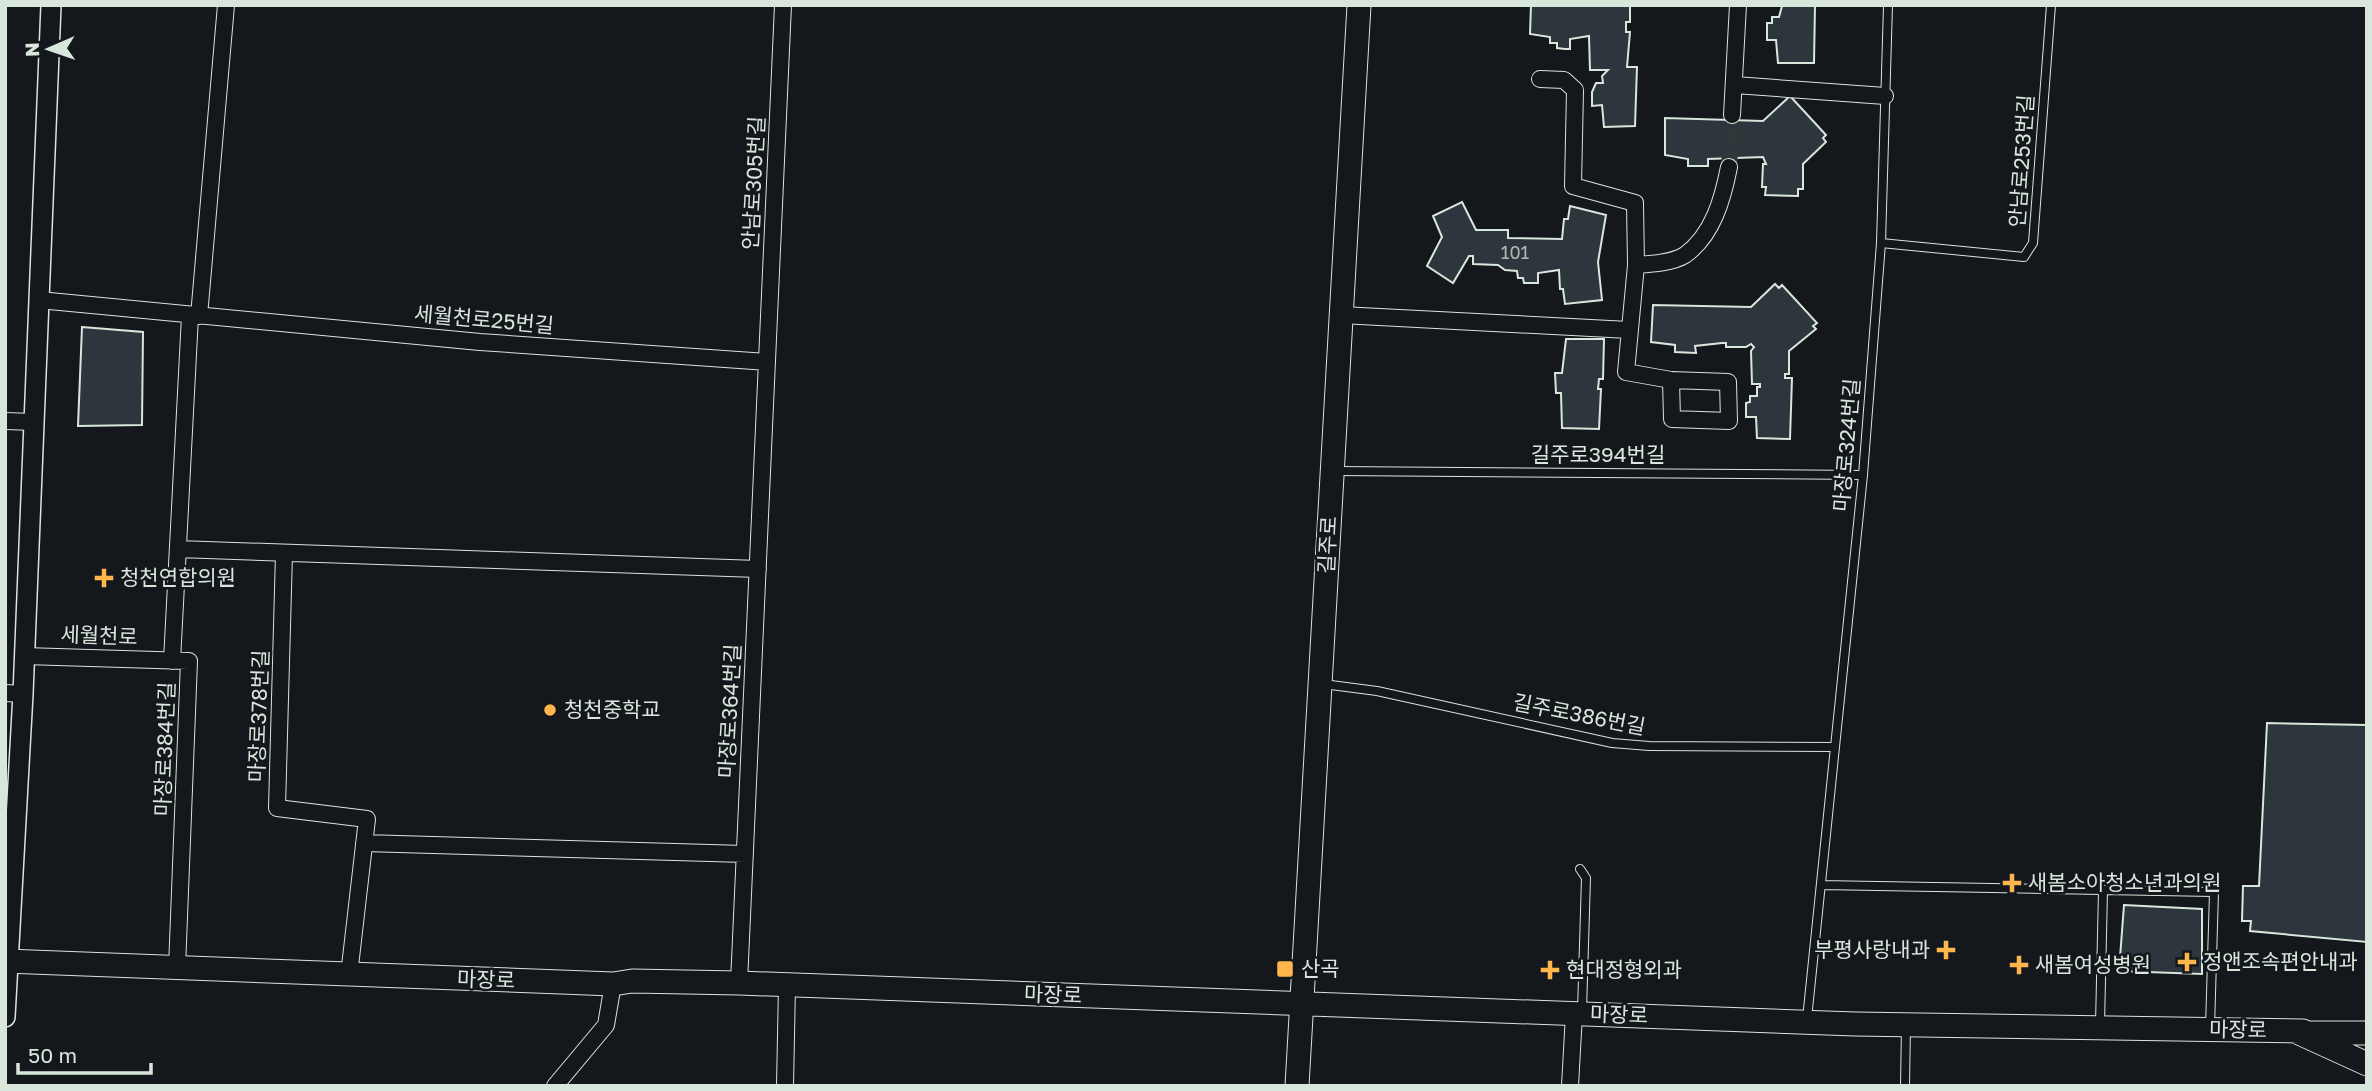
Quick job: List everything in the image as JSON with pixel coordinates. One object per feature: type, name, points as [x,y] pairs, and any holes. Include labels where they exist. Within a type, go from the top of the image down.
[{"type":"main road","name":"길주로","points":[[1297,1086],[1359,5]]},
{"type":"main road","name":"마장로","points":[[7,962],[613,984],[632,981],[739,983],[1807,1022],[2303,1031],[2299,1033]]},
{"type":"main road","name":"마장로","points":[[2299,1033],[2367,1032]]},
{"type":"main road","points":[[2299,1033],[2367,1064]]},
{"type":"street","points":[[5,1017],[14,693],[24,656],[51,5]]},
{"type":"street","points":[[195,316],[226,5]]},
{"type":"street","name":"안남로305번길","points":[[767,362],[783,5]]},
{"type":"street","points":[[1732,115],[1738,5]]},
{"type":"street","points":[[1540,79],[1564,80],[1576,90],[1573,186],[1635,203],[1636,265],[1626,372],[1671,380]]},
{"type":"street","points":[[1735,85],[1885,96]]},
{"type":"street","points":[[1636,265],[1657,263],[1685,255],[1720,209],[1729,167]]},
{"type":"street","name":"세월천로25번길","points":[[39,300],[480,342],[767,362]]},
{"type":"street","points":[[1341,314],[1629,330]]},
{"type":"street","name":"마장로384번길","points":[[177,968],[189,662],[172,661],[195,316]]},
{"type":"street","name":"마장로364번길","points":[[739,983],[767,362]]},
{"type":"street","points":[[5,421],[34,422]]},
{"type":"street","points":[[178,549],[758,569]]},
{"type":"street","name":"마장로378번길","points":[[284,553],[277,808],[367,818],[349,975]]},
{"type":"street","name":"세월천로","points":[[24,656],[172,661]]},
{"type":"street","points":[[364,843],[745,854]]},
{"type":"street","points":[[555,1086],[606,1025],[613,984]]},
{"type":"street","points":[[785,1086],[788,985]]},
{"type":"street","points":[[1570,1086],[1578,1014]]},
{"type":"lane","name":"마장로324번길","points":[[1807,1022],[1863,475],[1881,243],[1888,5]]},
{"type":"lane","name":"안남로253번길","points":[[1881,243],[2025,257],[2033,243],[2050,5]]},
{"type":"lane","name":"길주로394번길","points":[[1332,471],[1863,475]]},
{"type":"lane","name":"길주로386번길","points":[[1320,684],[1377,691],[1612,743],[1649,746],[1835,747]]},
{"type":"lane","points":[[1578,1014],[1586,878],[1580,869]]},
{"type":"lane","points":[[1821,885],[2214,892],[2210,1029]]},
{"type":"lane","points":[[2100,1028],[2103,890]]},
{"type":"lane","points":[[1905,1086],[1906,1024]]},
{"type":"building","points":[[1531,5],[1630,5],[1630,22],[1626,22],[1626,32],[1630,32],[1627,67],[1637,67],[1635,126],[1604,127],[1602,105],[1592,106],[1592,92],[1596,83],[1603,83],[1602,76],[1608,70],[1590,70],[1589,36],[1570,39],[1570,49],[1565,49],[1557,48],[1557,43],[1550,43],[1550,37],[1530,34]]},
{"type":"building","points":[[1775,5],[1815,5],[1814,63],[1778,63],[1776,40],[1767,40],[1767,23],[1772,23],[1772,17],[1779,17],[1782,6]]},
{"type":"building","points":[[1790,96],[1826,135],[1823,138],[1826,142],[1803,164],[1803,189],[1798,189],[1798,196],[1765,195],[1766,187],[1762,187],[1763,164],[1766,164],[1763,157],[1708,159],[1708,166],[1688,166],[1688,159],[1665,155],[1665,118],[1763,121]]},
{"type":"building","points":[[1462,202],[1476,230],[1508,230],[1508,238],[1562,239],[1564,219],[1568,219],[1570,206],[1606,215],[1598,262],[1602,300],[1565,304],[1563,289],[1560,289],[1559,270],[1538,273],[1538,283],[1524,283],[1523,278],[1518,278],[1517,271],[1505,270],[1498,265],[1473,264],[1473,256],[1469,256],[1453,283],[1427,266],[1442,237],[1433,216]]},
{"type":"building","points":[[1775,284],[1779,288],[1782,285],[1817,323],[1813,326],[1816,329],[1789,351],[1789,374],[1785,374],[1785,378],[1792,378],[1790,439],[1757,438],[1756,417],[1746,417],[1746,403],[1750,402],[1750,396],[1757,396],[1757,387],[1760,387],[1760,384],[1752,384],[1751,351],[1754,347],[1751,344],[1746,347],[1726,347],[1726,343],[1695,346],[1696,353],[1675,352],[1675,345],[1651,342],[1653,305],[1751,307]]},
{"type":"building","points":[[82,327],[143,332],[142,425],[78,426]]},
{"type":"building","points":[[1566,339],[1604,339],[1603,379],[1599,379],[1598,389],[1601,389],[1599,429],[1562,428],[1561,393],[1556,393],[1555,373],[1562,373]]},
{"type":"building","points":[[2267,723],[2367,725],[2367,942],[2250,931],[2251,921],[2242,921],[2243,886],[2259,886]]},
{"type":"building","points":[[2124,905],[2202,909],[2202,974],[2119,971]]},
{"type":"tunnel","points":[[1729,167],[1732,115]]},
{"type":"place","name":"청천연합의원","points":[[104,578]]},
{"type":"place","name":"청천중학교","points":[[550,710]]},
{"type":"place","name":"새봄소아청소년과의원","points":[[2012,883]]},
{"type":"place","name":"부평사랑내과","points":[[1946,950]]},
{"type":"place","name":"정앤조속편안내과","points":[[2187,962]]},
{"type":"place","name":"새봄여성병원","points":[[2019,965]]},
{"type":"place","name":"산곡","points":[[1285,969]]},
{"type":"place","name":"현대정형외과","points":[[1550,970]]}]
